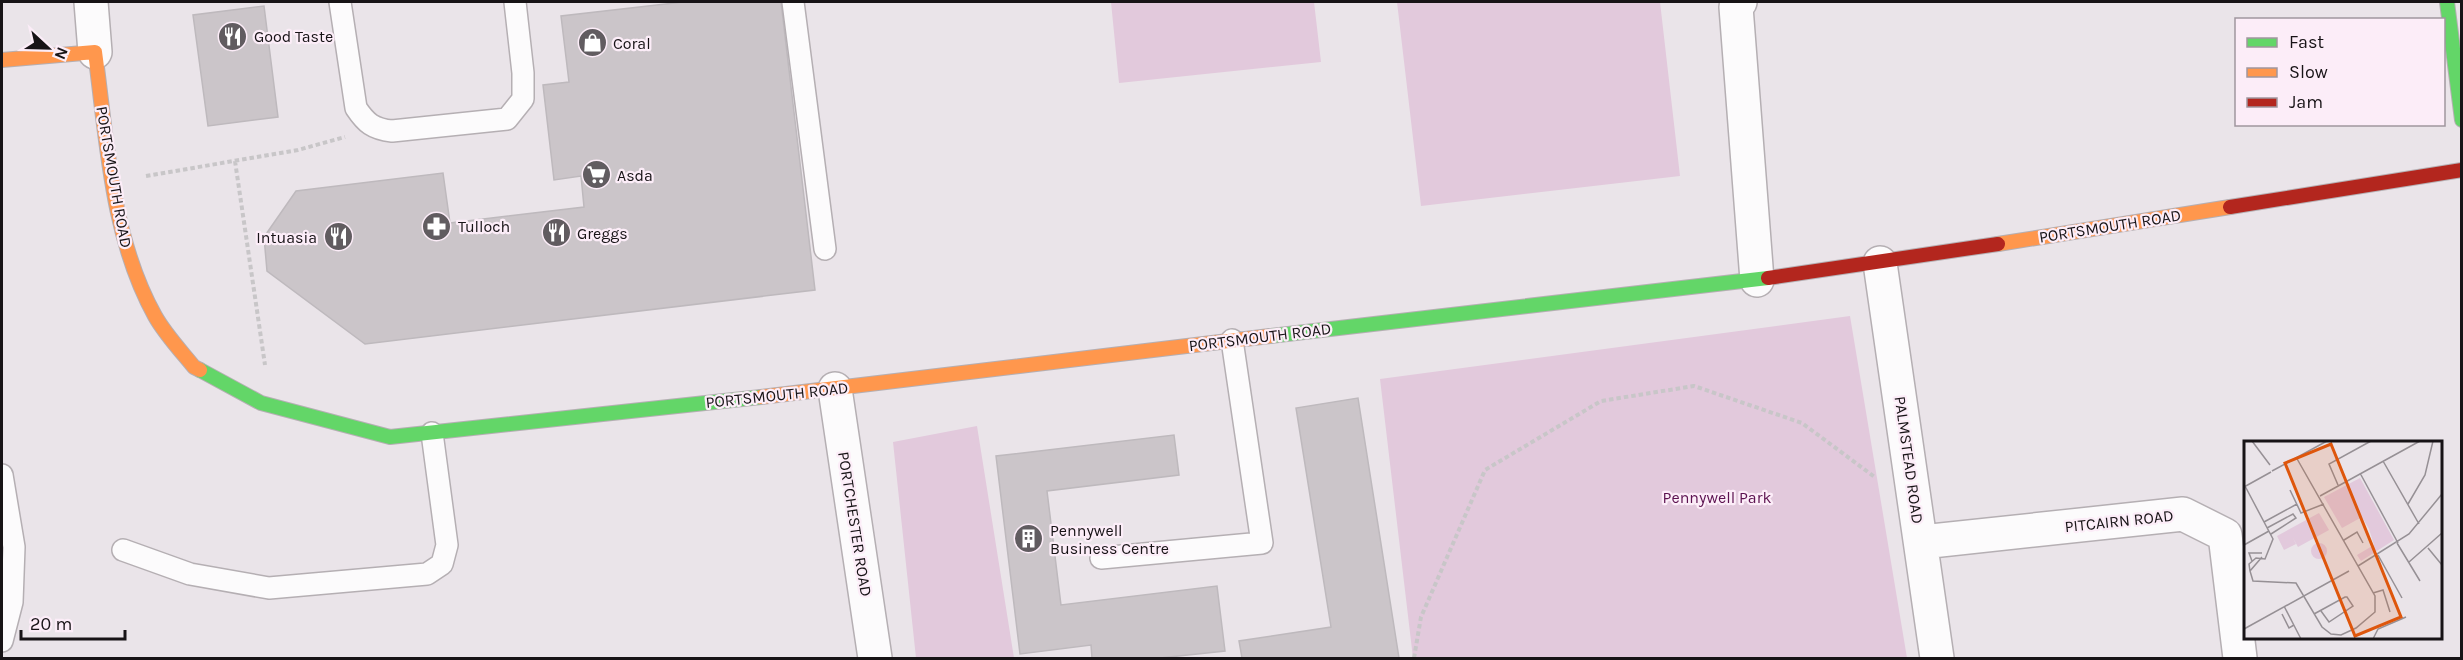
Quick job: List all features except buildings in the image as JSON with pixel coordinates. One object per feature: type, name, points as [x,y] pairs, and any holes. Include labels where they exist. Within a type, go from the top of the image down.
[{"type":"street","name":"PORTSMOUTH ROAD","points":[[91,2],[95,52],[113,181],[127,253],[155,317],[194,367],[261,403],[390,437],[835,388],[1757,280],[1880,263],[2462,170]]},
{"type":"street","points":[[1740,2],[1736,8],[1757,280]]},
{"type":"street","points":[[2448,2],[2462,120]]},
{"type":"street","points":[[2,60],[95,52]]},
{"type":"street","name":"PALMSTEAD ROAD","points":[[1880,263],[1937,658]]},
{"type":"street","name":"PORTCHESTER ROAD","points":[[835,388],[875,658]]},
{"type":"street","name":"PITCAIRN ROAD","points":[[1922,542],[2182,514],[2225,535],[2240,658]]},
{"type":"lane","points":[[340,2],[356,108],[364,120],[375,129],[392,131],[507,119],[523,99],[523,73],[514,2]]},
{"type":"lane","points":[[793,2],[825,249]]},
{"type":"lane","points":[[1101,558],[1262,543],[1232,340]]},
{"type":"lane","points":[[123,550],[190,574],[269,588],[427,574],[442,564],[447,545],[432,433]]},
{"type":"lane","points":[[2,475],[14,547],[12,602],[2,641]]},
{"type":"path","points":[[113,181],[298,150],[375,129]]},
{"type":"path","points":[[236,161],[271,406]]},
{"type":"path","points":[[1414,658],[1421,617],[1485,470],[1601,401],[1694,386],[1802,423],[1917,508]]},
{"type":"green space","points":[[1111,2],[1314,2],[1321,62],[1119,83]]},
{"type":"green space","points":[[1397,2],[1660,2],[1680,176],[1421,206]]},
{"type":"green space","name":"Pennywell Park","points":[[1850,316],[1907,658],[1413,658],[1380,379]]},
{"type":"green space","points":[[977,426],[1014,658],[916,658],[893,442]]},
{"type":"traffic: fast","points":[[2447,2],[2462,120]]},
{"type":"traffic: fast","points":[[1270,336],[1768,278]]},
{"type":"traffic: fast","points":[[200,370],[261,403],[390,437],[761,397]]},
{"type":"traffic: slow","points":[[2,60],[95,52],[113,187],[129,254],[140,286],[159,323],[194,367],[200,370]]},
{"type":"traffic: slow","points":[[1998,244],[2230,207]]},
{"type":"traffic: slow","points":[[761,397],[1270,336]]},
{"type":"traffic: jam","points":[[2230,207],[2462,170]]},
{"type":"traffic: jam","points":[[1768,278],[1998,244]]},
{"type":"place","name":"Good Taste","points":[[233,36]]},
{"type":"place","name":"Coral","points":[[592,43]]},
{"type":"place","name":"Asda","points":[[596,175]]},
{"type":"place","name":"Tulloch","points":[[437,226]]},
{"type":"place","name":"Greggs","points":[[556,233]]},
{"type":"place","name":"Intuasia","points":[[338,237]]},
{"type":"place","name":"Pennywell Business Centre","points":[[1029,539]]}]
